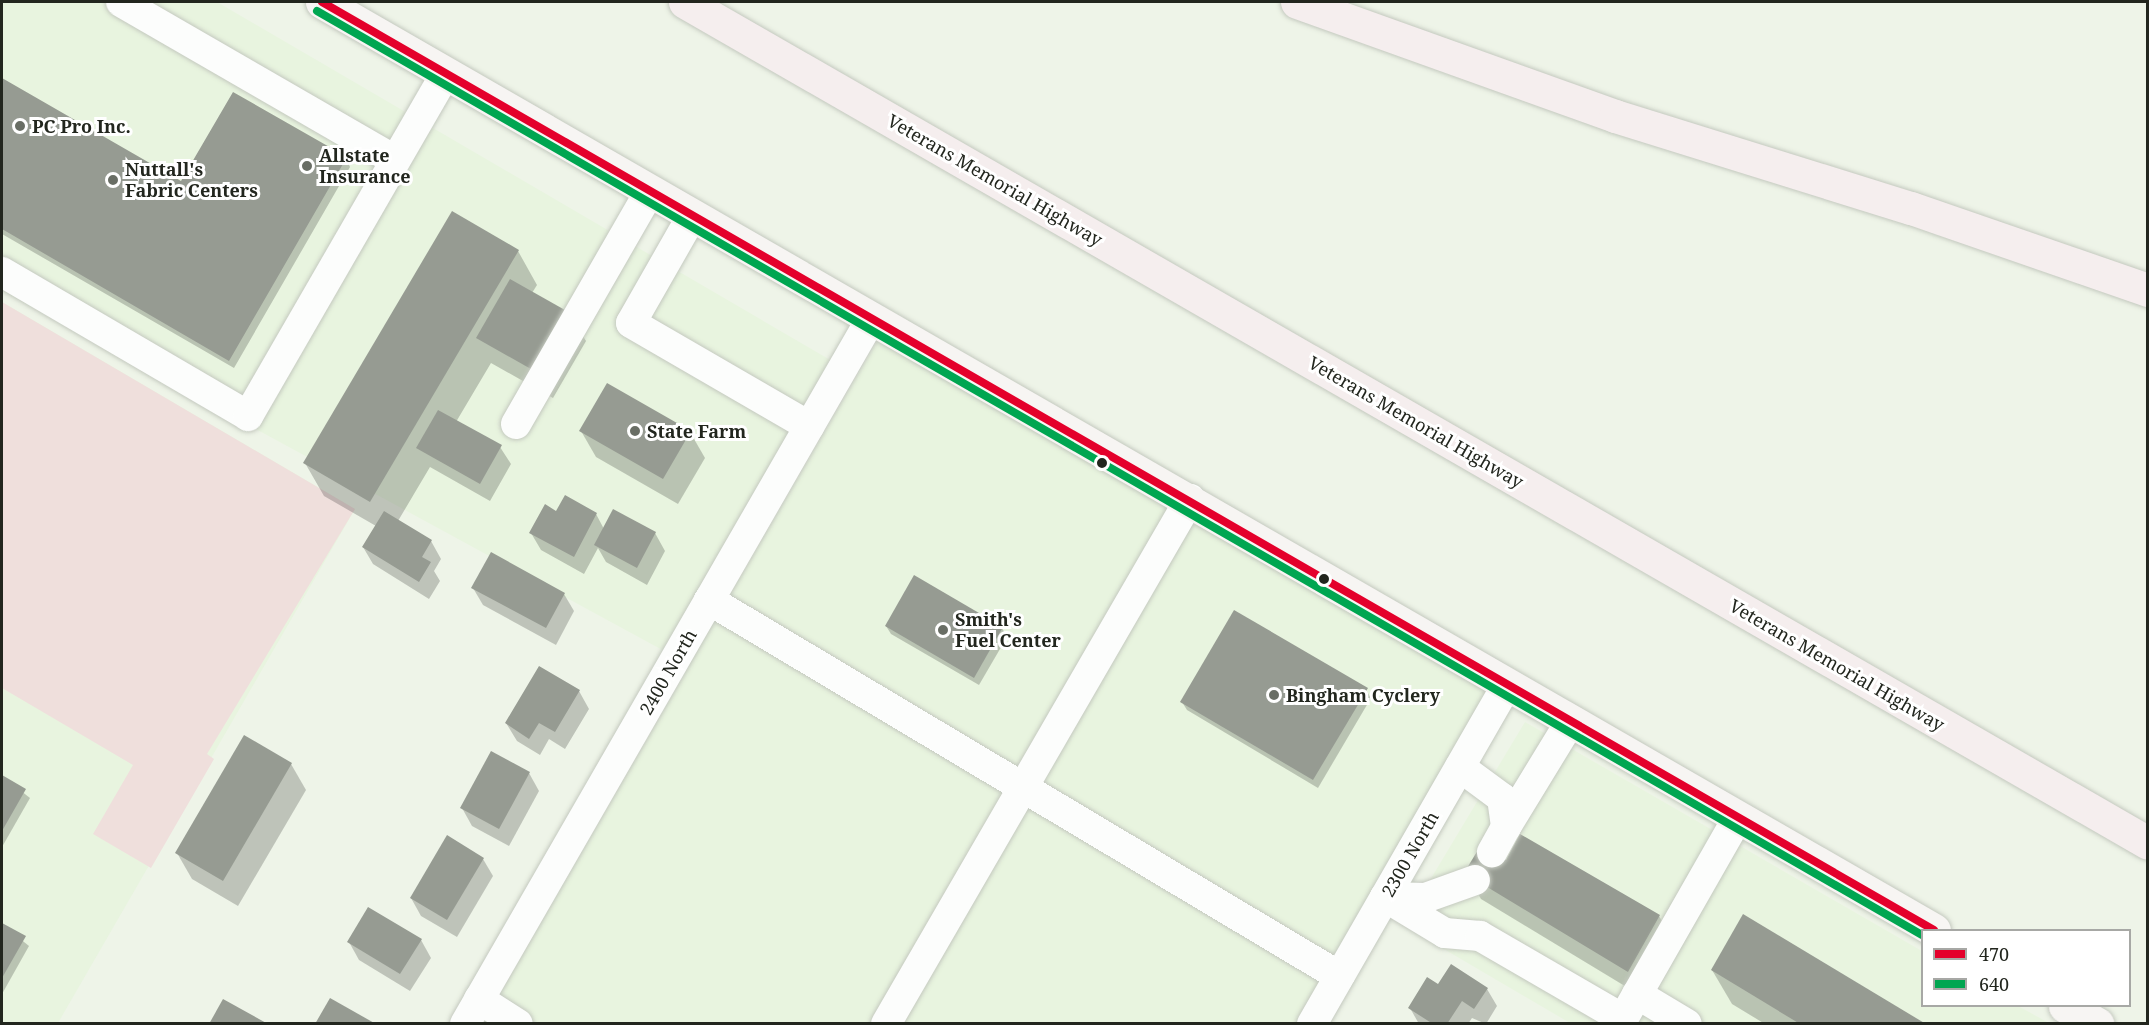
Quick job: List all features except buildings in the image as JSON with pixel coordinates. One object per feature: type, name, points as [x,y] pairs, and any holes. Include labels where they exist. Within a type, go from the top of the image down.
[{"type":"highway","name":"Veterans Memorial Highway","points":[[685,2],[2148,843]]},
{"type":"highway","points":[[1297,2],[1615,116],[1911,208],[2148,290]]},
{"type":"main road","points":[[322,2],[871,320],[1190,499],[1737,819],[1932,929]]},
{"type":"main road","points":[[2069,1007],[2097,1023]]},
{"type":"street","points":[[121,2],[395,160]]},
{"type":"street","points":[[2,272],[248,416],[446,73]]},
{"type":"street","points":[[516,424],[651,192]]},
{"type":"street","points":[[692,216],[631,323],[809,426]]},
{"type":"street","name":"2400 North","points":[[472,1011],[871,320]]},
{"type":"street","points":[[886,1023],[1021,786],[1190,499]]},
{"type":"street","points":[[709,600],[1340,976]]},
{"type":"street","name":"2300 North","points":[[1312,1023],[1507,685]]},
{"type":"street","points":[[1460,767],[1502,798],[1499,840],[1570,722]]},
{"type":"street","points":[[1385,897],[1444,933],[1480,936],[1623,1019],[1737,819]]},
{"type":"street","points":[[1385,897],[1425,898],[1475,880]]},
{"type":"street","points":[[1638,994],[1687,1023]]},
{"type":"street","points":[[472,1011],[518,1023]]},
{"type":"shaded area","points":[[2,2],[217,2],[832,361],[740,578],[885,328],[1501,683],[1302,1023],[483,1023],[690,665],[2,291]]},
{"type":"shaded area","points":[[2,302],[355,509],[58,1023],[2,1024]]},
{"type":"shaded area","points":[[2,302],[355,509],[207,754],[214,759],[151,868],[93,834],[133,765],[2,688]]},
{"type":"shaded area","points":[[1525,722],[1921,950],[1921,1007],[2020,1007],[2049,1023],[1570,1023],[1403,925]]},
{"type":"transit line","name":"470","points":[[322,2],[1932,929]]},
{"type":"transit line","name":"640","points":[[317,11],[1921,934]]},
{"type":"place","name":"PC Pro Inc.","points":[[20,126]]},
{"type":"place","name":"Allstate Insurance","points":[[307,166]]},
{"type":"place","name":"Nuttall's Fabric Centers","points":[[113,180]]},
{"type":"place","name":"State Farm","points":[[635,431]]},
{"type":"place","name":"Smith's Fuel Center","points":[[943,630]]},
{"type":"place","name":"Bingham Cyclery","points":[[1274,695]]}]
